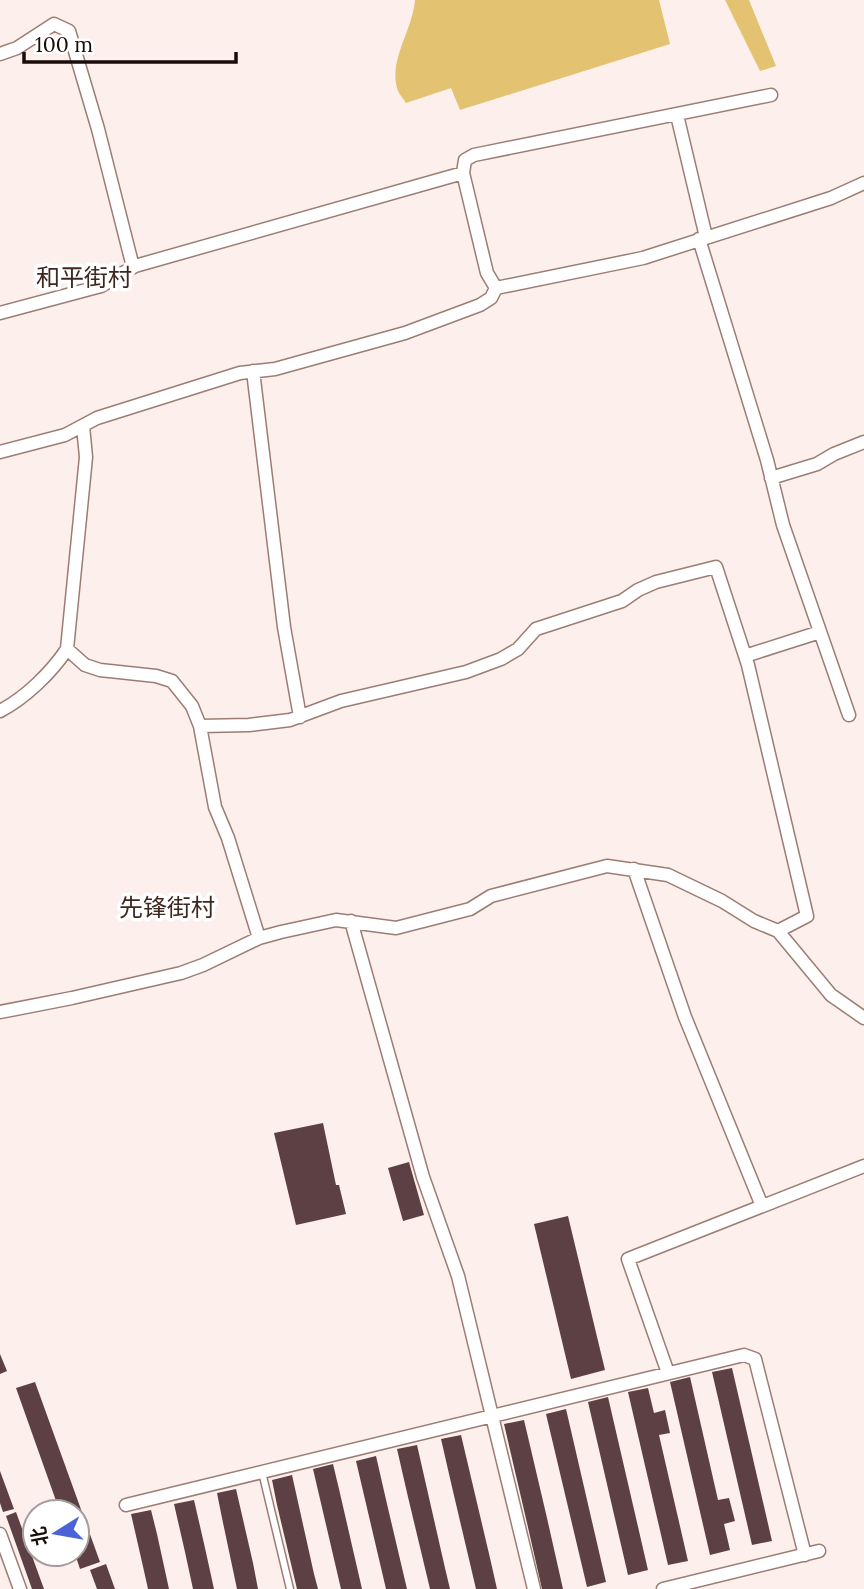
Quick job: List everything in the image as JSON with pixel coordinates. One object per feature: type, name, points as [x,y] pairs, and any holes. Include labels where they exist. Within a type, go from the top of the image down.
[{"type":"street","points":[[0,54],[17,48],[54,24],[69,32],[133,268]]},
{"type":"street","points":[[496,288],[487,273],[463,173],[465,160],[474,155],[771,95]]},
{"type":"street","points":[[677,116],[702,238],[783,525],[849,715]]},
{"type":"street","points":[[0,313],[101,286],[133,268],[463,173]]},
{"type":"street","points":[[496,288],[643,258],[831,198],[864,183]]},
{"type":"street","points":[[0,452],[65,435],[97,418],[240,373],[275,369],[405,333],[480,305],[491,299],[496,288]]},
{"type":"street","points":[[253,371],[284,627],[300,717]]},
{"type":"street","points":[[0,710],[23,695],[59,661],[67,649],[86,457],[83,426]]},
{"type":"street","points":[[771,478],[817,464],[864,442]]},
{"type":"street","points":[[200,726],[249,725],[300,717],[341,701],[466,672],[501,659],[517,649],[536,629],[622,601],[656,582],[716,567],[745,656],[807,916],[778,930]]},
{"type":"street","points":[[745,656],[820,632]]},
{"type":"street","points":[[67,649],[85,665],[100,670],[156,676],[172,681],[192,705],[200,726],[215,807],[259,938]]},
{"type":"street","points":[[0,1012],[181,973],[259,938],[335,920],[396,928],[470,909],[491,896],[607,866],[668,875],[722,901],[754,921],[778,930],[831,995],[864,1018]]},
{"type":"street","points":[[634,869],[685,1017],[762,1206]]},
{"type":"street","points":[[351,921],[423,1177],[458,1276],[534,1589]]},
{"type":"street","points":[[668,1373],[628,1259],[864,1166]]},
{"type":"street","points":[[126,1505],[744,1355],[755,1359],[805,1555]]},
{"type":"street","points":[[0,1534],[20,1589]]},
{"type":"street","points":[[663,1589],[819,1551]]},
{"type":"lane","points":[[262,1472],[290,1589]]},
{"type":"shaded area","points":[[415,0],[659,0],[670,44],[460,110],[451,88],[406,103],[399,94],[395,77]]},
{"type":"shaded area","points":[[725,0],[749,0],[776,66],[760,71]]},
{"type":"building","points":[[323,1123],[336,1185],[339,1185],[346,1214],[296,1225],[274,1133]]},
{"type":"building","points":[[409,1162],[424,1215],[403,1221],[388,1168]]},
{"type":"building","points":[[568,1216],[605,1370],[571,1379],[534,1224]]},
{"type":"building","points":[[0,1354],[7,1371],[0,1374]]},
{"type":"building","points":[[732,1368],[772,1541],[752,1545],[712,1372]]},
{"type":"building","points":[[690,1377],[718,1500],[729,1498],[735,1521],[724,1524],[730,1550],[710,1555],[670,1382]]},
{"type":"building","points":[[35,1382],[77,1498],[55,1498],[16,1388]]},
{"type":"building","points":[[648,1388],[654,1413],[665,1410],[670,1433],[659,1435],[688,1561],[668,1565],[628,1392]]},
{"type":"building","points":[[608,1397],[648,1570],[628,1575],[588,1402]]},
{"type":"building","points":[[566,1409],[606,1582],[587,1587],[546,1414]]},
{"type":"building","points":[[524,1420],[563,1589],[542,1589],[504,1424]]},
{"type":"building","points":[[461,1435],[497,1589],[476,1589],[452,1487],[441,1439]]},
{"type":"building","points":[[417,1445],[450,1589],[430,1589],[397,1449]]},
{"type":"building","points":[[376,1456],[407,1589],[386,1589],[356,1461]]},
{"type":"building","points":[[333,1464],[362,1589],[341,1589],[313,1469]]},
{"type":"building","points":[[0,1471],[14,1509],[3,1512],[0,1503]]},
{"type":"building","points":[[292,1475],[318,1589],[297,1589],[277,1505],[272,1480]]},
{"type":"building","points":[[236,1489],[258,1589],[237,1589],[217,1493]]},
{"type":"building","points":[[194,1500],[214,1589],[193,1589],[174,1504]]},
{"type":"building","points":[[151,1510],[169,1589],[148,1589],[131,1514]]},
{"type":"building","points":[[16,1512],[21,1526],[21,1558],[6,1516]]},
{"type":"building","points":[[91,1537],[100,1562],[91,1565]]},
{"type":"building","points":[[106,1564],[115,1589],[97,1589],[90,1570]]},
{"type":"building","points":[[25,1568],[36,1568],[44,1589],[32,1589]]},
{"type":"district","name":"和平街村","points":[[84,277]]},
{"type":"district","name":"先锋街村","points":[[167,907]]}]
